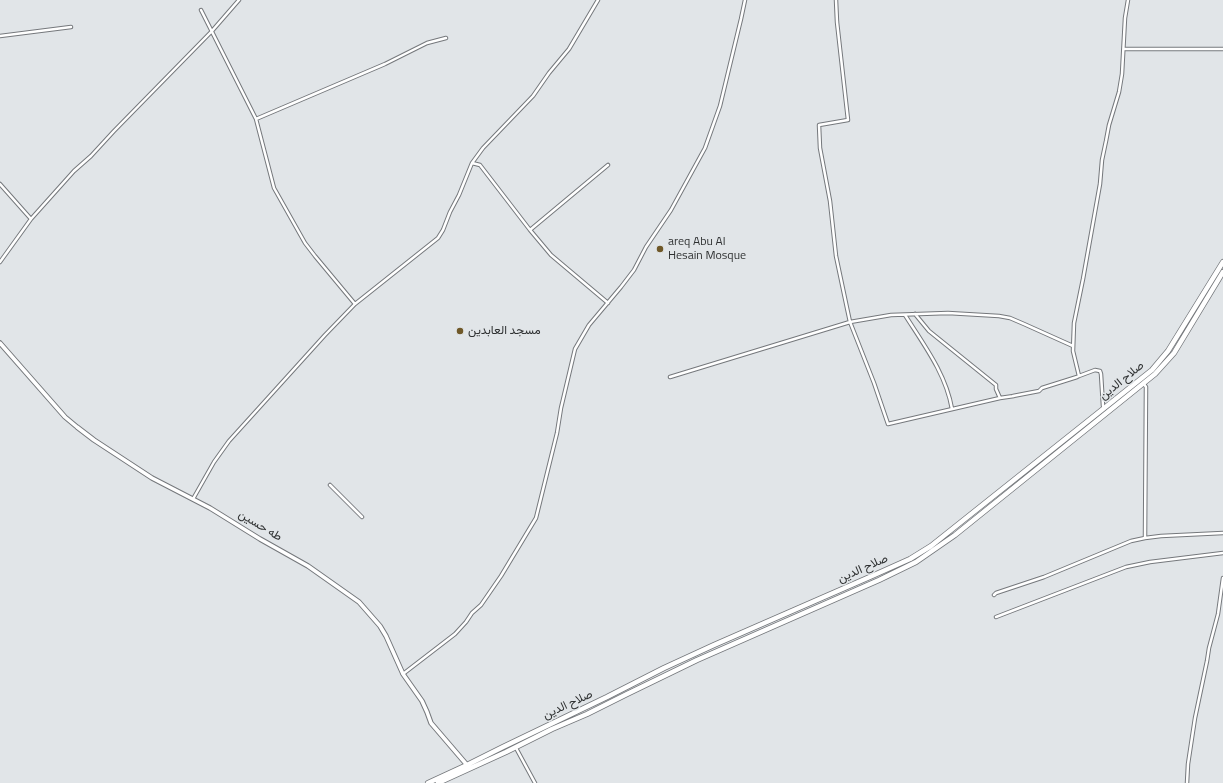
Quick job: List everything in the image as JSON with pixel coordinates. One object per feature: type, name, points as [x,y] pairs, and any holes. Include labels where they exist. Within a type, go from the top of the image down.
[{"type":"highway","name":"صلاح الدين","points":[[428,783],[576,713],[664,668],[910,559],[931,546],[1134,385],[1158,363],[1176,339],[1223,262]]},
{"type":"highway","name":"صلاح الدين","points":[[438,783],[515,748],[704,657],[879,580],[916,562],[955,535],[1144,384],[1162,367],[1174,353],[1223,272]]},
{"type":"highway","points":[[1030,467],[1030,470],[1034,472]]},
{"type":"highway","points":[[576,713],[578,718]]},
{"type":"street","points":[[0,262],[31,219],[74,171],[91,156],[212,31],[238,0]]},
{"type":"street","points":[[193,499],[214,462],[233,436],[325,335],[355,304],[438,238],[459,196],[472,163],[483,148],[533,96],[549,73],[569,49],[598,0]]},
{"type":"street","points":[[403,674],[455,634],[472,613],[481,605],[501,576],[536,518],[557,434],[561,408],[575,348],[589,325],[621,288],[634,270],[646,247],[671,210],[705,148],[720,106],[745,0]]},
{"type":"street","points":[[836,0],[848,120],[819,125],[820,148],[830,201],[836,256],[850,322],[888,424],[1000,398],[1039,391],[1042,388],[1077,378],[1095,370],[1100,371],[1101,374],[1104,406]]},
{"type":"street","points":[[1079,376],[1073,351],[1074,323],[1100,184],[1102,157],[1109,125],[1119,92],[1122,74],[1128,0]]},
{"type":"street","points":[[201,10],[256,119],[274,188],[305,243],[355,304]]},
{"type":"street","points":[[0,36],[71,27]]},
{"type":"street","points":[[256,119],[378,67],[427,43],[446,38]]},
{"type":"street","points":[[1124,49],[1223,49]]},
{"type":"street","points":[[472,163],[480,165],[551,255],[608,303]]},
{"type":"street","points":[[530,230],[608,165]]},
{"type":"street","points":[[0,184],[31,219]]},
{"type":"street","points":[[670,378],[850,322],[884,316],[948,313],[999,316],[1010,318],[1073,346]]},
{"type":"street","points":[[915,314],[928,331],[996,385],[1000,398]]},
{"type":"street","points":[[905,315],[939,369],[952,409]]},
{"type":"street","name":"طه حسين","points":[[0,343],[64,417],[76,427],[152,478],[210,508],[260,539],[308,566],[359,602],[380,626],[386,636],[403,674],[422,701],[431,723],[467,765]]},
{"type":"street","points":[[1144,384],[1146,387],[1144,538]]},
{"type":"street","points":[[330,485],[362,517]]},
{"type":"street","points":[[994,595],[996,593],[1044,577],[1132,541],[1144,538],[1223,533]]},
{"type":"street","points":[[996,617],[1126,567],[1150,562],[1223,553]]},
{"type":"street","points":[[1187,783],[1188,764],[1195,718],[1210,641],[1218,614],[1223,578]]},
{"type":"street","points":[[515,748],[535,783]]},
{"type":"place","name":"areq Abu Al Hesain Mosque","points":[[660,249]]},
{"type":"place","name":"مسجد العابدين","points":[[460,331]]}]
